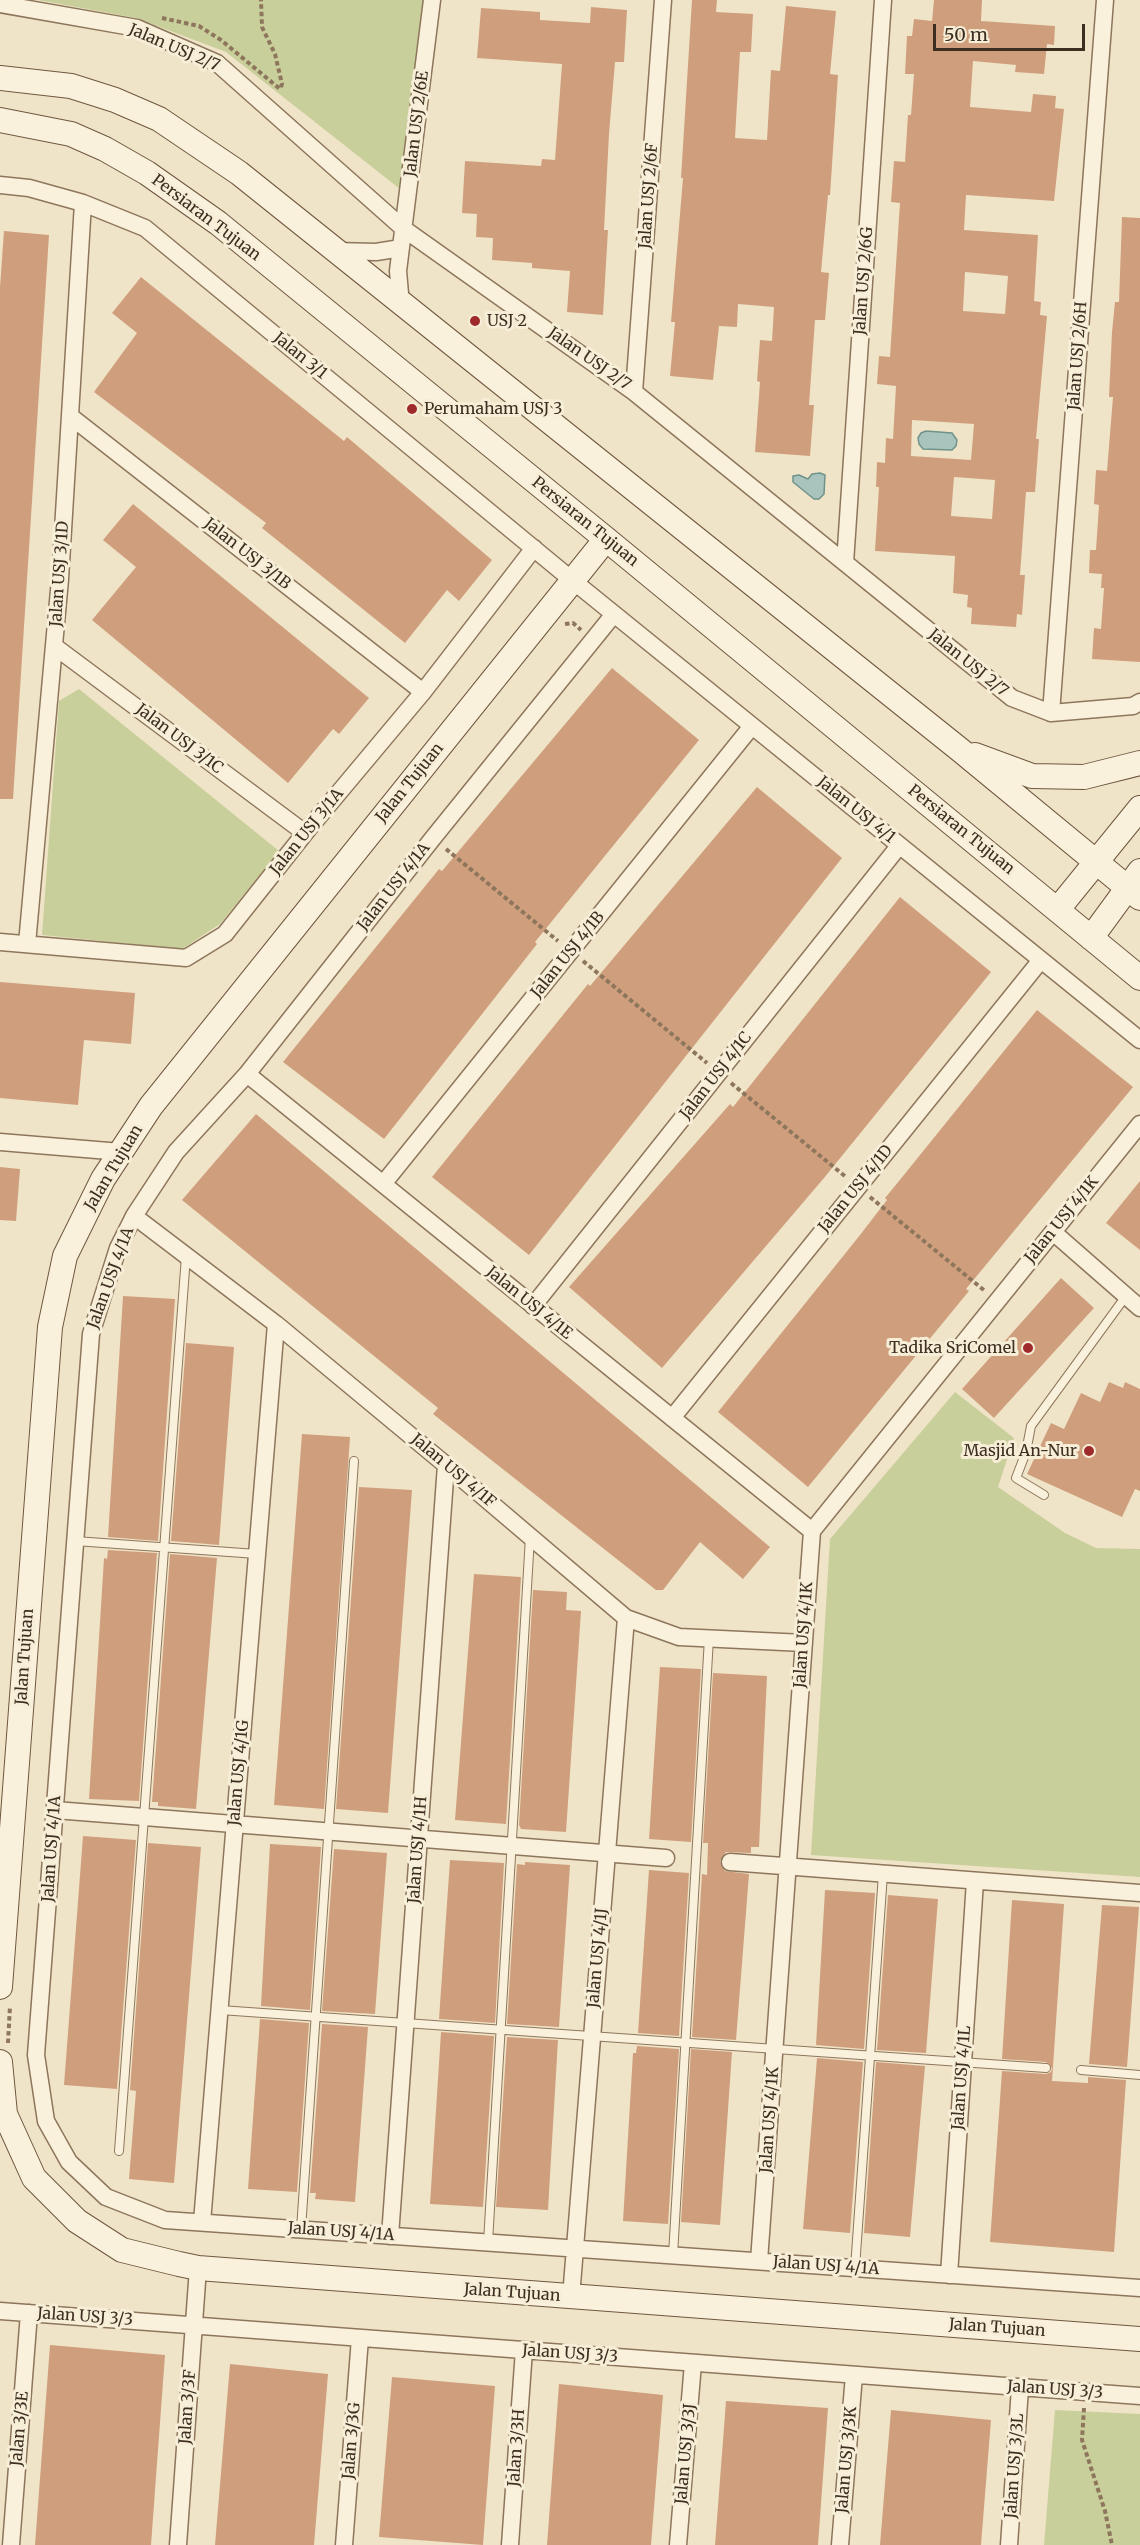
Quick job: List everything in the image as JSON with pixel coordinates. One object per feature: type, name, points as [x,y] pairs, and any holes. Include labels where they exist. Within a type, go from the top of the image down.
[{"type":"main road","points":[[0,78],[71,86],[115,100],[159,119],[239,173],[401,305],[959,749],[1095,863],[1136,885],[1091,938]]},
{"type":"main road","name":"Persiaran Tujuan","points":[[0,120],[70,134],[105,149],[147,173],[218,224],[1140,978]]},
{"type":"main road","name":"Jalan Tujuan","points":[[0,1987],[50,1327],[65,1256],[103,1179],[152,1106],[606,539]]},
{"type":"main road","points":[[959,749],[1032,777],[1084,777],[1140,763]]},
{"type":"main road","points":[[1058,909],[1140,808]]},
{"type":"main road","name":"Jalan Tujuan","points":[[0,2062],[5,2114],[33,2178],[77,2221],[122,2250],[198,2268],[1140,2339]]},
{"type":"street","name":"Jalan USJ 2/6E","points":[[401,305],[398,271],[432,0]]},
{"type":"street","name":"Jalan USJ 2/6F","points":[[634,392],[663,0]]},
{"type":"street","name":"Jalan USJ 2/6G","points":[[845,563],[884,0]]},
{"type":"street","name":"Jalan USJ 2/6H","points":[[1051,713],[1105,0]]},
{"type":"street","name":"Jalan USJ 2/7","points":[[0,4],[137,28],[217,63],[404,229],[634,392],[1012,698],[1051,713],[1137,704]]},
{"type":"street","name":"Jalan 3/1","points":[[0,184],[29,188],[83,203],[145,228],[572,580]]},
{"type":"street","name":"Jalan USJ 3/1D","points":[[27,944],[54,646],[83,203]]},
{"type":"street","points":[[335,251],[376,252],[401,248]]},
{"type":"street","name":"Jalan USJ 3/1B","points":[[70,416],[423,692]]},
{"type":"street","name":"Jalan USJ 3/1A","points":[[0,942],[186,958],[225,934],[305,833],[423,692],[534,548]]},
{"type":"street","name":"Jalan USJ 4/1","points":[[572,580],[1140,1040]]},
{"type":"street","name":"Jalan USJ 4/1A","points":[[614,614],[247,1074],[176,1152],[134,1216],[118,1248],[90,1334],[36,2055],[46,2121],[69,2162],[106,2198],[165,2220],[1140,2288]]},
{"type":"street","name":"Jalan USJ 3/1C","points":[[54,646],[305,833]]},
{"type":"street","name":"Jalan USJ 4/1B","points":[[383,1184],[752,726]]},
{"type":"street","name":"Jalan USJ 4/1C","points":[[533,1306],[899,846]]},
{"type":"street","name":"Jalan USJ 4/1D","points":[[672,1418],[1041,960]]},
{"type":"street","name":"Jalan USJ 4/1E","points":[[247,1074],[812,1532]]},
{"type":"street","name":"Jalan USJ 4/1K","points":[[759,2261],[812,1532],[1140,1124]]},
{"type":"street","points":[[0,1142],[121,1152]]},
{"type":"street","name":"Jalan USJ 4/1F","points":[[134,1216],[276,1324],[626,1618],[679,1637],[804,1643]]},
{"type":"street","points":[[1053,1232],[1140,1308]]},
{"type":"street","name":"Jalan USJ 4/1G","points":[[202,2222],[276,1324]]},
{"type":"street","name":"Jalan USJ 4/1H","points":[[390,2236],[446,1465]]},
{"type":"street","name":"Jalan USJ 4/1J","points":[[571,2297],[626,1618]]},
{"type":"street","points":[[55,1810],[666,1858]]},
{"type":"street","points":[[730,1862],[1140,1893]]},
{"type":"street","name":"Jalan USJ 4/1L","points":[[949,2275],[975,1881]]},
{"type":"street","name":"Jalan 3/3F","points":[[178,2545],[198,2268]]},
{"type":"street","name":"Jalan USJ 3/3","points":[[0,2311],[1140,2396]]},
{"type":"street","name":"Jalan 3/3E","points":[[11,2545],[29,2313]]},
{"type":"street","name":"Jalan 3/3G","points":[[344,2545],[360,2338]]},
{"type":"street","name":"Jalan 3/3H","points":[[510,2545],[524,2350]]},
{"type":"street","name":"Jalan USJ 3/3J","points":[[678,2545],[693,2363]]},
{"type":"street","name":"Jalan USJ 3/3K","points":[[840,2545],[854,2375]]},
{"type":"street","name":"Jalan USJ 3/3L","points":[[1009,2545],[1020,2388]]},
{"type":"lane","points":[[119,2151],[186,1256]]},
{"type":"lane","points":[[1044,1495],[1016,1478],[1026,1452],[1031,1426],[1126,1296]]},
{"type":"lane","points":[[302,2229],[354,1461]]},
{"type":"lane","points":[[488,2242],[530,1536]]},
{"type":"lane","points":[[75,1541],[257,1554]]},
{"type":"lane","points":[[674,2255],[709,1638]]},
{"type":"lane","points":[[855,2268],[883,1874]]},
{"type":"lane","points":[[220,2010],[1046,2068]]},
{"type":"lane","points":[[1081,2070],[1140,2075]]},
{"type":"path","points":[[154,16],[199,26],[221,40],[280,89],[282,84],[275,54],[262,27],[261,0]]},
{"type":"path","points":[[1085,2392],[1082,2440],[1105,2511],[1112,2545]]},
{"type":"green space","points":[[38,0],[427,0],[414,200],[226,52],[136,18]]},
{"type":"green space","points":[[79,689],[279,851],[220,924],[182,949],[42,935],[59,701]]},
{"type":"green space","points":[[955,1392],[1014,1438],[998,1487],[1065,1533],[1096,1548],[1140,1549],[1140,1877],[811,1855],[830,1539]]},
{"type":"green space","points":[[1055,2410],[1140,2414],[1140,2545],[1044,2545]]},
{"type":"water","points":[[926,431],[952,433],[957,440],[956,446],[952,450],[923,449],[918,438]]},
{"type":"water","points":[[812,474],[825,475],[824,494],[819,499],[814,499],[793,482],[793,476],[799,475],[808,479]]},
{"type":"building","points":[[692,0],[717,0],[716,12],[753,14],[751,52],[740,52],[735,138],[767,140],[771,70],[780,71],[786,6],[836,11],[830,74],[838,75],[830,195],[828,195],[821,272],[829,273],[825,320],[815,320],[809,405],[814,405],[810,456],[755,452],[760,382],[757,381],[760,340],[772,341],[774,307],[738,304],[737,327],[719,326],[713,380],[670,376],[675,322],[671,322],[683,178],[681,178]]},
{"type":"building","points":[[934,0],[982,0],[981,21],[1055,26],[1054,45],[1047,44],[1044,74],[1015,72],[1016,65],[973,61],[970,107],[1031,112],[1033,94],[1056,96],[1055,108],[1064,109],[1054,201],[966,195],[964,230],[1038,235],[1034,301],[1041,302],[1040,315],[1047,316],[1036,439],[1039,439],[1035,492],[1026,492],[1020,575],[1025,575],[1022,615],[1017,614],[1016,627],[971,624],[972,608],[967,607],[968,595],[953,593],[955,556],[875,551],[879,487],[876,487],[877,462],[885,463],[886,438],[893,439],[896,386],[877,384],[879,356],[890,357],[900,203],[891,202],[894,161],[905,162],[908,115],[911,115],[914,74],[905,74],[907,36],[912,36],[914,19],[932,21]],"holes":[[[965,272],[1008,276],[1005,314],[963,311]],[[912,420],[974,424],[971,460],[911,456]],[[954,477],[995,480],[992,519],[951,516]]]},
{"type":"building","points":[[591,7],[627,10],[624,62],[615,62],[609,134],[604,230],[608,230],[603,315],[567,312],[570,271],[532,268],[532,263],[492,260],[493,238],[476,237],[477,214],[462,213],[465,161],[541,166],[542,159],[555,160],[562,64],[477,58],[481,8],[540,12],[540,20],[590,23]]},
{"type":"building","points":[[1122,217],[1140,218],[1140,662],[1092,659],[1094,628],[1101,629],[1104,588],[1101,588],[1102,574],[1089,573],[1090,550],[1096,550],[1099,505],[1094,504],[1096,470],[1107,471],[1113,397],[1109,397],[1112,332],[1115,302],[1119,302]]},
{"type":"building","points":[[4,231],[49,235],[13,799],[0,799],[0,287]]},
{"type":"building","points":[[141,277],[344,441],[347,437],[492,560],[459,601],[447,590],[405,643],[262,528],[266,523],[94,392],[137,333],[112,313]]},
{"type":"building","points":[[133,504],[369,698],[339,734],[333,729],[288,783],[92,620],[136,567],[103,540]]},
{"type":"building","points":[[612,668],[699,740],[535,942],[537,944],[384,1139],[283,1062],[439,869],[442,871]]},
{"type":"building","points":[[757,787],[842,858],[529,1255],[432,1177],[588,984],[590,986]]},
{"type":"building","points":[[900,897],[991,972],[824,1178],[662,1368],[569,1287],[730,1104],[733,1107]]},
{"type":"building","points":[[0,982],[135,993],[131,1044],[84,1040],[78,1105],[0,1098]]},
{"type":"building","points":[[1037,1010],[1133,1087],[966,1289],[969,1291],[808,1487],[718,1412],[860,1235],[887,1200],[885,1198]]},
{"type":"building","points":[[256,1114],[770,1547],[743,1579],[700,1542],[663,1590],[656,1590],[433,1414],[438,1408],[182,1200]]},
{"type":"building","points":[[0,1167],[20,1169],[16,1221],[0,1220]]},
{"type":"building","points":[[1140,1181],[1140,1250],[1106,1223]]},
{"type":"building","name":"Tadika SriComel","points":[[1061,1278],[1094,1308],[994,1418],[962,1389]]},
{"type":"building","points":[[123,1296],[175,1299],[158,1541],[108,1537]]},
{"type":"building","points":[[186,1343],[234,1347],[219,1545],[171,1541]]},
{"type":"building","name":"Masjid An-Nur","points":[[1109,1382],[1123,1388],[1125,1382],[1140,1389],[1140,1491],[1135,1489],[1122,1517],[1027,1474],[1051,1423],[1064,1429],[1081,1393],[1100,1402]]},
{"type":"building","points":[[302,1434],[350,1437],[324,1809],[274,1805]]},
{"type":"building","points":[[359,1487],[412,1490],[388,1813],[336,1809]]},
{"type":"building","points":[[108,1550],[157,1553],[139,1801],[89,1799],[104,1558],[107,1559]]},
{"type":"building","points":[[170,1554],[217,1558],[196,1809],[158,1806],[158,1802],[152,1802]]},
{"type":"building","points":[[474,1574],[521,1577],[506,1824],[455,1820]]},
{"type":"building","points":[[533,1590],[567,1592],[566,1610],[581,1611],[566,1832],[521,1829],[519,1825]]},
{"type":"building","points":[[660,1667],[701,1669],[691,1842],[649,1839]]},
{"type":"building","points":[[713,1673],[767,1676],[759,1847],[751,1847],[751,1853],[726,1852],[720,1861],[725,1871],[749,1874],[736,2040],[692,2037],[702,1874],[707,1875],[708,1843],[703,1843]]},
{"type":"building","points":[[83,1836],[136,1840],[117,2089],[64,2085]]},
{"type":"building","points":[[148,1843],[201,1847],[174,2183],[129,2179],[136,2091],[130,2090]]},
{"type":"building","points":[[270,1844],[321,1847],[310,2010],[261,2006]]},
{"type":"building","points":[[334,1849],[387,1853],[375,2014],[322,2011]]},
{"type":"building","points":[[450,1860],[504,1863],[495,2023],[439,2019]]},
{"type":"building","points":[[525,1862],[570,1865],[559,2027],[507,2024],[517,1864],[525,1865]]},
{"type":"building","points":[[649,1870],[689,1873],[679,2036],[638,2033]]},
{"type":"building","points":[[825,1890],[875,1893],[864,2049],[816,2045]]},
{"type":"building","points":[[888,1895],[938,1899],[926,2053],[877,2050]]},
{"type":"building","points":[[1012,1900],[1064,1904],[1052,2081],[1088,2083],[1088,2077],[1126,2080],[1114,2252],[990,2242],[1002,2071],[1046,2074],[1051,2072],[1052,2068],[1046,2062],[1002,2059]]},
{"type":"building","points":[[1102,1905],[1139,1907],[1127,2067],[1089,2064]]},
{"type":"building","points":[[260,2019],[309,2023],[297,2192],[248,2189]]},
{"type":"building","points":[[322,2024],[368,2027],[355,2202],[315,2199],[316,2193],[310,2193]]},
{"type":"building","points":[[441,2032],[494,2036],[483,2207],[430,2204]]},
{"type":"building","points":[[507,2037],[558,2040],[548,2210],[496,2207]]},
{"type":"building","points":[[637,2046],[679,2049],[668,2224],[623,2221],[633,2053],[636,2053]]},
{"type":"building","points":[[691,2049],[732,2052],[720,2225],[681,2222]]},
{"type":"building","points":[[817,2058],[863,2062],[850,2233],[803,2229]]},
{"type":"building","points":[[876,2062],[925,2066],[910,2237],[864,2233]]},
{"type":"building","points":[[50,2345],[165,2355],[151,2545],[35,2545]]},
{"type":"building","points":[[230,2364],[328,2374],[314,2545],[215,2545]]},
{"type":"building","points":[[392,2377],[495,2386],[483,2545],[379,2537]]},
{"type":"building","points":[[559,2384],[663,2395],[651,2545],[547,2545]]},
{"type":"building","points":[[726,2401],[828,2408],[818,2545],[715,2545]]},
{"type":"building","points":[[891,2410],[991,2420],[981,2545],[880,2545]]},
{"type":"place","name":"USJ 2","points":[[475,321]]},
{"type":"place","name":"Perumaham USJ 3","points":[[412,409]]},
{"type":"place","name":"Tadika SriComel","points":[[1028,1348]]},
{"type":"place","name":"Masjid An-Nur","points":[[1089,1451]]}]
